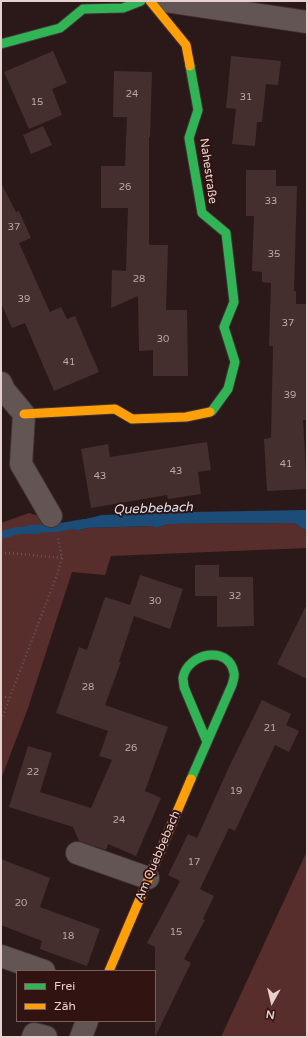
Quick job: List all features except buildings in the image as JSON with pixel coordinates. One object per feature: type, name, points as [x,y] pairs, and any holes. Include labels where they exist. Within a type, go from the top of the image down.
[{"type":"street","points":[[1,44],[60,28],[83,9],[123,8],[141,1]]},
{"type":"street","name":"Nahestraße","points":[[24,414],[115,409],[132,420],[186,417],[212,411],[228,389],[235,362],[224,327],[234,302],[226,233],[202,213],[189,138],[198,110],[186,45],[150,1]]},
{"type":"street","points":[[166,1],[307,22]]},
{"type":"street","points":[[1,383],[4,390],[24,414],[20,464],[51,516]]},
{"type":"street","name":"Am Quebbebach","points":[[109,970],[232,686],[234,673],[229,661],[219,655],[209,654],[199,656],[191,661],[183,678],[184,687],[207,742]]},
{"type":"street","points":[[77,853],[148,878]]},
{"type":"street","points":[[1,956],[41,970]]},
{"type":"street","points":[[81,1037],[87,1022]]},
{"type":"path","points":[[1,553],[62,558]]},
{"type":"path","points":[[1,720],[57,575],[62,558],[61,553]]},
{"type":"path","points":[[1,696],[9,698]]},
{"type":"shaded area","points":[[29,513],[62,523],[73,522],[75,531],[87,528],[152,526],[156,528],[168,524],[294,523],[305,530],[307,529],[307,548],[111,556],[105,575],[72,572],[28,708],[1,779],[1,523]]},
{"type":"shaded area","points":[[307,851],[307,1037],[221,1037]]},
{"type":"water","points":[[307,510],[307,529],[305,530],[294,523],[289,523],[168,524],[156,528],[152,526],[87,528],[75,531],[73,522],[102,515]]},
{"type":"water","points":[[39,526],[40,534],[20,534],[1,539],[1,531],[17,527]]},
{"type":"waterway","name":"Quebbebach","points":[[30,529],[56,528],[84,523]]},
{"type":"traffic: fast","points":[[1,44],[60,28],[83,9],[123,8],[141,1]]},
{"type":"traffic: fast","points":[[190,66],[198,110],[189,138],[202,213],[226,233],[234,302],[224,327],[235,362],[228,389],[210,412]]},
{"type":"traffic: fast","points":[[191,779],[232,685],[234,678],[231,664],[224,658],[217,655],[208,655],[192,663],[186,669],[183,678],[184,687],[207,742]]},
{"type":"traffic: slow","points":[[150,1],[186,45],[190,66]]},
{"type":"traffic: slow","points":[[24,414],[115,409],[132,419],[186,417],[210,412]]},
{"type":"traffic: slow","points":[[109,970],[191,779]]}]
